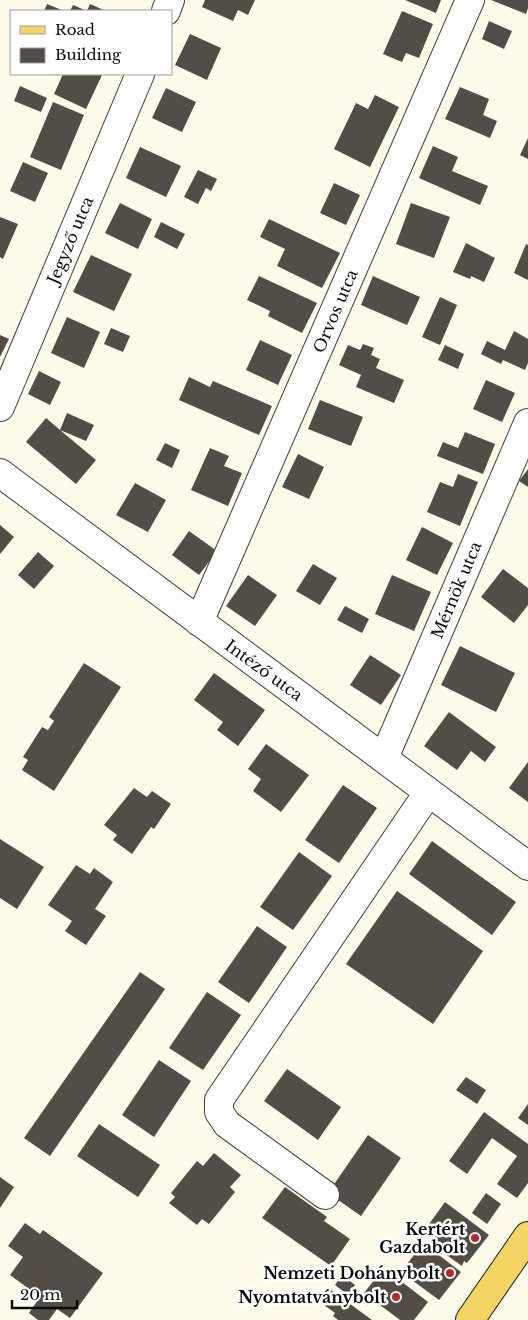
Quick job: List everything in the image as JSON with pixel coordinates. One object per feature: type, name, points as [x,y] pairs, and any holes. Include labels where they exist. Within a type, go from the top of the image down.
[{"type":"main road","points":[[470,1320],[528,1236]]},
{"type":"street","name":"Orvos utca","points":[[199,622],[470,0]]},
{"type":"street","name":"Jegyző utca","points":[[0,407],[140,75]]},
{"type":"street","name":"Mérnök utca","points":[[384,758],[528,423]]},
{"type":"street","name":"Intéző utca","points":[[0,473],[528,866]]},
{"type":"street","points":[[325,1196],[227,1124],[220,1112],[220,1100],[428,793]]},
{"type":"building","points":[[205,0],[255,0],[248,15],[238,10],[233,21],[202,7]]},
{"type":"building","points":[[405,0],[441,0],[436,13]]},
{"type":"building","points":[[491,0],[528,0],[528,8],[526,14]]},
{"type":"building","points":[[47,4],[62,10],[44,10]]},
{"type":"building","points":[[90,4],[104,10],[87,10]]},
{"type":"building","points":[[73,5],[85,10],[70,10]]},
{"type":"building","points":[[402,11],[433,24],[419,58],[406,53],[402,62],[383,54]]},
{"type":"building","points":[[489,21],[512,31],[504,49],[482,39]]},
{"type":"building","points":[[190,34],[221,48],[207,80],[175,65]]},
{"type":"building","points":[[63,75],[102,75],[86,109],[54,94]]},
{"type":"building","points":[[20,86],[47,98],[41,112],[14,101]]},
{"type":"building","points":[[460,87],[489,99],[483,115],[497,121],[490,138],[445,119]]},
{"type":"building","points":[[166,88],[196,102],[182,132],[152,118]]},
{"type":"building","points":[[375,95],[399,107],[370,167],[334,149],[356,103],[368,109]]},
{"type":"building","points":[[53,102],[84,115],[61,170],[30,157]]},
{"type":"building","points":[[528,138],[528,159],[520,155]]},
{"type":"building","points":[[433,146],[458,157],[452,171],[488,186],[480,205],[419,178]]},
{"type":"building","points":[[140,147],[181,166],[166,197],[126,178]]},
{"type":"building","points":[[23,162],[48,173],[35,202],[10,191]]},
{"type":"building","points":[[198,170],[217,179],[211,191],[206,188],[198,204],[184,197]]},
{"type":"building","points":[[334,183],[360,195],[346,225],[320,213]]},
{"type":"building","points":[[120,203],[152,219],[138,249],[105,233]]},
{"type":"building","points":[[411,203],[450,217],[434,258],[396,244]]},
{"type":"building","points":[[0,217],[18,224],[3,259],[0,257]]},
{"type":"building","points":[[269,219],[340,253],[322,288],[277,266],[285,249],[260,237]]},
{"type":"building","points":[[161,222],[185,234],[177,249],[154,237]]},
{"type":"building","points":[[466,243],[495,258],[484,282],[471,276],[470,279],[453,272]]},
{"type":"building","points":[[526,244],[528,245],[528,280],[514,273]]},
{"type":"building","points":[[91,255],[132,274],[114,311],[73,292]]},
{"type":"building","points":[[259,276],[317,303],[302,333],[268,316],[270,311],[247,300]]},
{"type":"building","points":[[373,276],[420,297],[407,325],[361,305]]},
{"type":"building","points":[[440,297],[457,305],[440,345],[422,337]]},
{"type":"building","points":[[67,317],[100,332],[84,368],[51,353]]},
{"type":"building","points":[[111,328],[130,336],[123,352],[104,344]]},
{"type":"building","points":[[514,331],[528,339],[528,363],[525,370],[503,360],[501,364],[481,354],[487,341],[505,350]]},
{"type":"building","points":[[0,335],[9,339],[0,357]]},
{"type":"building","points":[[260,340],[292,355],[278,385],[246,370]]},
{"type":"building","points":[[363,344],[374,348],[371,355],[380,359],[376,368],[404,380],[394,403],[356,387],[361,375],[339,365],[348,345],[360,350]]},
{"type":"building","points":[[445,345],[464,354],[458,369],[438,360]]},
{"type":"building","points":[[39,371],[61,382],[50,405],[28,394]]},
{"type":"building","points":[[189,377],[210,387],[213,381],[272,406],[259,435],[179,400]]},
{"type":"building","points":[[486,380],[515,393],[502,422],[473,409]]},
{"type":"building","points":[[320,400],[363,417],[351,446],[308,429]]},
{"type":"building","points":[[67,413],[94,425],[86,441],[60,430]]},
{"type":"building","points":[[46,418],[96,460],[76,484],[26,442]]},
{"type":"building","points":[[465,432],[495,444],[483,474],[437,456],[443,442],[458,448]]},
{"type":"building","points":[[165,443],[180,450],[172,468],[156,460]]},
{"type":"building","points":[[210,448],[229,456],[224,466],[242,473],[228,506],[191,490]]},
{"type":"building","points":[[298,454],[324,467],[309,499],[282,487]]},
{"type":"building","points":[[528,469],[528,487],[519,481]]},
{"type":"building","points":[[458,474],[478,482],[460,526],[427,512],[440,482],[453,487]]},
{"type":"building","points":[[135,483],[166,500],[148,532],[116,515]]},
{"type":"building","points":[[0,525],[14,537],[0,554]]},
{"type":"building","points":[[422,527],[453,543],[437,575],[406,560]]},
{"type":"building","points":[[189,531],[217,551],[199,575],[172,555]]},
{"type":"building","points":[[38,552],[54,566],[34,589],[18,575]]},
{"type":"building","points":[[313,564],[337,578],[320,605],[296,591]]},
{"type":"building","points":[[503,569],[528,588],[528,605],[514,623],[481,597]]},
{"type":"building","points":[[248,575],[277,595],[255,626],[226,606]]},
{"type":"building","points":[[392,575],[431,592],[414,631],[375,614]]},
{"type":"building","points":[[345,606],[369,619],[362,633],[337,620]]},
{"type":"building","points":[[460,646],[515,673],[496,712],[441,685]]},
{"type":"building","points":[[370,655],[401,675],[381,705],[350,685]]},
{"type":"building","points":[[84,663],[121,687],[54,791],[22,770],[28,760],[23,757],[42,727],[48,730],[54,721],[49,717]]},
{"type":"building","points":[[214,673],[265,710],[238,746],[217,730],[223,722],[194,700]]},
{"type":"building","points":[[449,712],[496,747],[485,762],[471,751],[457,770],[424,746]]},
{"type":"building","points":[[266,744],[309,775],[281,812],[253,791],[261,779],[248,769]]},
{"type":"building","points":[[528,762],[528,802],[509,788]]},
{"type":"building","points":[[343,785],[377,808],[339,863],[305,840]]},
{"type":"building","points":[[134,788],[147,797],[152,791],[171,804],[154,829],[151,827],[132,854],[113,840],[117,835],[104,825]]},
{"type":"building","points":[[0,839],[44,867],[17,909],[0,898]]},
{"type":"building","points":[[432,841],[516,902],[492,935],[409,874]]},
{"type":"building","points":[[299,852],[332,876],[293,930],[260,907]]},
{"type":"building","points":[[76,865],[90,874],[94,868],[113,882],[95,909],[106,916],[86,945],[65,931],[72,921],[48,905]]},
{"type":"building","points":[[397,891],[483,951],[433,1024],[346,964]]},
{"type":"building","points":[[257,926],[287,947],[249,1003],[218,982]]},
{"type":"building","points":[[140,972],[165,989],[50,1156],[24,1138]]},
{"type":"building","points":[[207,992],[241,1015],[203,1070],[169,1048]]},
{"type":"building","points":[[159,1060],[191,1081],[154,1137],[122,1115]]},
{"type":"building","points":[[287,1069],[341,1107],[318,1140],[264,1101]]},
{"type":"building","points":[[466,1077],[486,1090],[477,1104],[456,1090]]},
{"type":"building","points":[[528,1104],[528,1125],[518,1118]]},
{"type":"building","points":[[484,1112],[528,1144],[528,1183],[517,1198],[497,1184],[517,1156],[492,1138],[467,1174],[449,1161]]},
{"type":"building","points":[[99,1124],[160,1165],[138,1197],[77,1156]]},
{"type":"building","points":[[368,1135],[401,1158],[361,1216],[328,1193]]},
{"type":"building","points":[[214,1153],[241,1175],[230,1187],[235,1192],[209,1224],[202,1219],[197,1225],[169,1203],[175,1197],[171,1193],[197,1161],[203,1166]]},
{"type":"building","points":[[0,1177],[14,1187],[0,1208]]},
{"type":"building","points":[[285,1187],[327,1217],[324,1221],[350,1239],[331,1266],[262,1218]]},
{"type":"building","points":[[486,1193],[501,1204],[487,1224],[472,1213]]},
{"type":"building","points":[[445,1202],[489,1235],[467,1263],[464,1261],[462,1266],[434,1246],[436,1240],[424,1231]]},
{"type":"building","points":[[25,1223],[40,1234],[43,1230],[103,1273],[70,1318],[57,1309],[49,1320],[38,1320],[29,1313],[40,1297],[10,1275],[23,1257],[8,1246]]},
{"type":"building","points":[[423,1243],[461,1272],[439,1300],[401,1272]]},
{"type":"building","name":"Nyomtatványbolt","points":[[379,1274],[389,1281],[393,1275],[428,1302],[414,1320],[400,1320],[364,1293]]},
{"type":"building","points":[[342,1275],[355,1285],[348,1295],[335,1285]]},
{"type":"building","points":[[331,1290],[372,1320],[338,1320],[333,1316],[335,1313],[321,1303]]},
{"type":"place","name":"Kertért Gazdabolt","points":[[475,1238]]},
{"type":"place","name":"Nemzeti Dohánybolt","points":[[450,1273]]},
{"type":"place","name":"Nyomtatványbolt","points":[[396,1297]]}]
